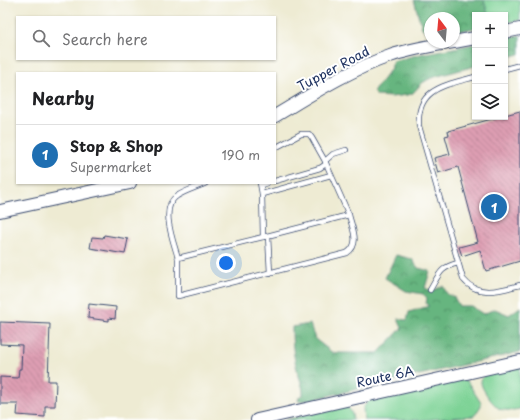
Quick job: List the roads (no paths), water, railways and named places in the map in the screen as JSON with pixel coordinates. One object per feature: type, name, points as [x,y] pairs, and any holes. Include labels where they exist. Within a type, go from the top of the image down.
[{"type":"main road","points":[[508,31],[520,28]]},
{"type":"main road","name":"Tupper Road","points":[[460,41],[472,39]]},
{"type":"main road","name":"Tupper Road","points":[[276,115],[348,74],[369,64],[392,55],[425,48]]},
{"type":"main road","points":[[0,212],[126,184]]},
{"type":"main road","name":"Route 6A","points":[[257,420],[520,361]]},
{"type":"lane","points":[[508,68],[520,65]]},
{"type":"lane","points":[[472,78],[447,85],[432,92],[421,103],[419,110],[419,126],[463,279],[467,284],[481,291],[494,292],[520,285]]},
{"type":"lane","points":[[204,184],[177,196],[170,204],[169,211],[171,237],[178,258],[178,296],[347,253],[352,250],[356,240],[349,215],[325,162],[312,138],[309,134],[301,134],[276,147]]},
{"type":"lane","points":[[276,181],[320,168],[333,154],[346,150]]},
{"type":"lane","points":[[262,194],[331,175]]},
{"type":"lane","points":[[260,184],[270,272]]},
{"type":"lane","points":[[178,258],[349,215]]},
{"type":"lane","points":[[430,290],[443,269],[449,265],[458,263]]},
{"type":"place","name":"Stop & Shop","points":[[494,207]]}]
